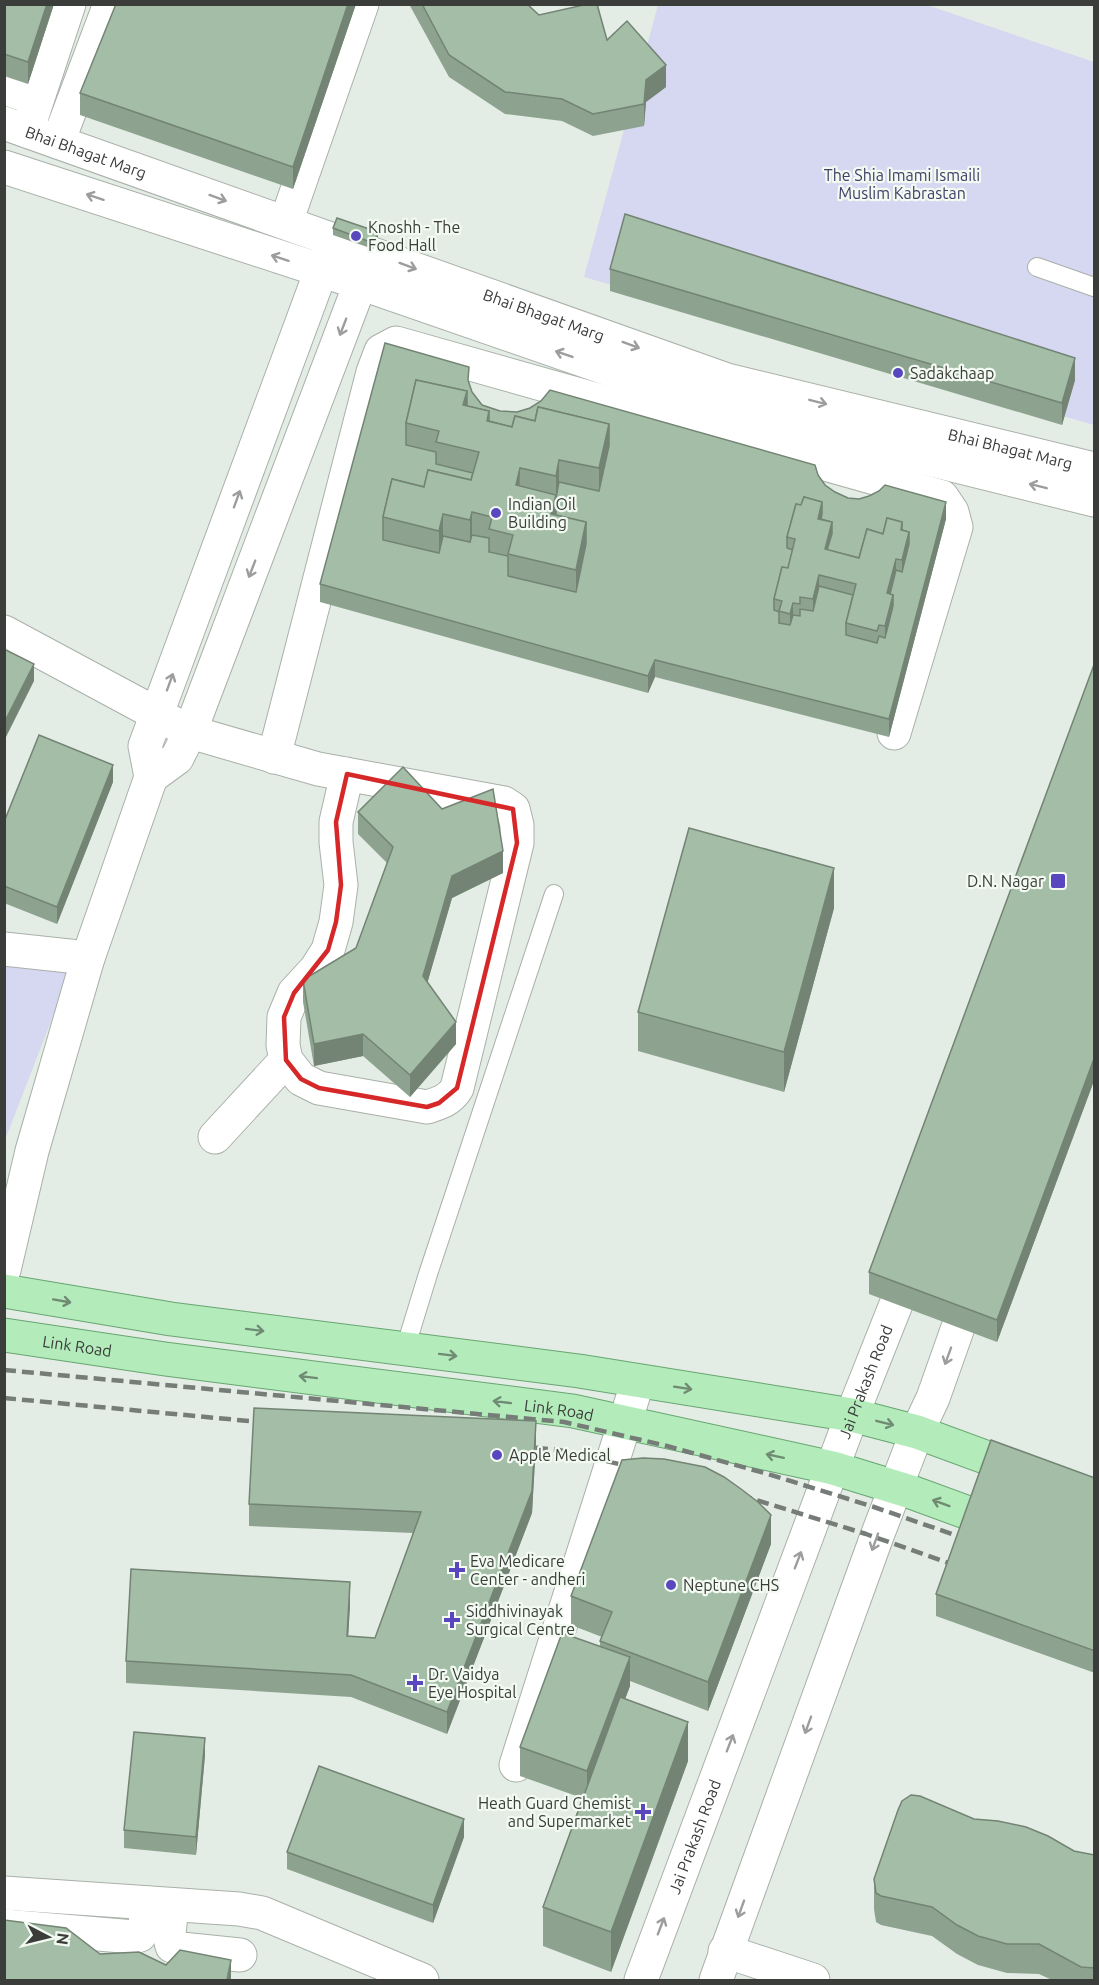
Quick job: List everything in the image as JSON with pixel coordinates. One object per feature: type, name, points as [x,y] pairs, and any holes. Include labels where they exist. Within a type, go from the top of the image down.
[{"type":"main road","points":[[4,1291],[171,1319],[579,1371],[852,1415],[917,1432],[1095,1497]]},
{"type":"main road","name":"Link Road","points":[[4,1335],[165,1359],[573,1412],[832,1468],[911,1492],[1095,1559]]},
{"type":"street","points":[[16,127],[37,99],[69,4]]},
{"type":"street","points":[[58,142],[110,4]]},
{"type":"street","points":[[286,222],[362,4]]},
{"type":"street","points":[[4,88],[37,99]]},
{"type":"street","name":"Bhai Bhagat Marg","points":[[16,127],[372,253],[718,406],[1095,469]]},
{"type":"street","points":[[4,167],[360,283],[718,406],[942,497],[952,512],[956,527],[894,733]]},
{"type":"street","points":[[164,219],[176,183]]},
{"type":"street","points":[[4,1270],[32,1151],[88,958],[151,777],[145,746],[333,239]]},
{"type":"street","points":[[151,777],[177,758],[190,732],[372,253]]},
{"type":"street","points":[[274,757],[373,372],[381,351],[396,344],[718,406],[1095,500]]},
{"type":"street","points":[[701,465],[718,406]]},
{"type":"street","points":[[873,697],[884,693],[891,685],[921,575],[920,561],[916,555]]},
{"type":"street","points":[[4,633],[190,732],[318,769],[347,774],[504,803],[513,809],[517,825],[517,843],[457,1088],[452,1096],[427,1107],[319,1088],[301,1079],[286,1060],[283,1045],[284,1017],[294,993],[316,969],[328,950],[336,922],[341,885],[336,822],[347,774]]},
{"type":"street","points":[[4,949],[88,958]]},
{"type":"street","points":[[214,1137],[286,1060]]},
{"type":"street","name":"Jai Prakash Road","points":[[641,1980],[852,1415],[921,1242]]},
{"type":"street","points":[[813,1980],[721,1966],[873,1547],[917,1432],[933,1398],[984,1254]]},
{"type":"street","points":[[516,1765],[638,1381]]},
{"type":"street","points":[[4,1893],[262,1913],[401,1977]]},
{"type":"street","points":[[40,1929],[42,1896]]},
{"type":"street","points":[[93,1934],[95,1899]]},
{"type":"street","points":[[4,1926],[134,1937],[140,1935],[160,1904]]},
{"type":"street","points":[[160,1904],[171,1946],[202,1951],[238,1968],[248,1911]]},
{"type":"street","points":[[202,1951],[206,1907]]},
{"type":"lane","points":[[1037,267],[1095,287]]},
{"type":"lane","points":[[405,1349],[554,894]]},
{"type":"highlighted area","points":[[347,774],[513,809],[517,843],[457,1088],[439,1103],[427,1107],[319,1088],[301,1079],[286,1060],[284,1017],[294,993],[328,950],[336,922],[341,885],[336,822]]},
{"type":"green space","name":"The Shia Imami Ismaili Muslim Kabrastan","points":[[658,5],[927,5],[1094,62],[1094,425],[584,277]]},
{"type":"green space","points":[[5,961],[72,967],[5,1140]]},
{"type":"building","points":[[4,4],[47,4],[28,62],[4,54]]},
{"type":"building","points":[[116,4],[348,4],[293,167],[80,93]]},
{"type":"building","points":[[422,4],[527,4],[539,15],[597,4],[607,40],[627,21],[666,65],[646,80],[644,104],[593,114],[562,99],[505,92],[449,55]]},
{"type":"building","points":[[625,214],[1075,358],[1062,403],[610,269]]},
{"type":"building","points":[[337,218],[378,232],[373,243],[333,228]]},
{"type":"building","points":[[385,343],[469,367],[468,380],[472,392],[482,405],[500,411],[517,412],[530,408],[541,401],[550,390],[815,465],[825,485],[848,498],[859,499],[869,496],[885,485],[946,502],[889,719],[655,660],[648,676],[320,584]],"holes":[[[416,380],[467,391],[467,406],[489,411],[489,421],[512,427],[515,416],[535,421],[538,407],[609,424],[609,446],[599,491],[559,482],[556,515],[586,522],[586,544],[576,592],[508,576],[508,556],[489,552],[489,538],[472,535],[470,542],[443,536],[439,553],[383,540],[383,517],[392,479],[424,487],[428,470],[471,480],[473,473],[436,464],[436,452],[406,445],[406,423]],[[804,497],[822,502],[821,519],[832,522],[832,534],[827,550],[859,558],[867,529],[883,534],[887,518],[902,522],[902,530],[909,532],[909,544],[902,572],[896,570],[890,594],[893,595],[893,606],[885,638],[879,636],[877,643],[846,635],[846,623],[853,595],[819,586],[813,611],[800,609],[800,616],[793,615],[790,625],[779,623],[779,612],[774,610],[774,599],[782,567],[788,568],[793,550],[787,548],[787,537],[796,504],[801,505]]]},
{"type":"building","points":[[416,380],[467,391],[463,405],[489,411],[487,421],[512,427],[515,416],[535,421],[538,407],[609,424],[599,468],[559,460],[556,476],[520,468],[516,485],[556,495],[551,514],[586,522],[576,570],[508,554],[513,535],[489,529],[492,517],[472,512],[470,520],[443,514],[439,531],[383,517],[392,479],[424,487],[428,470],[471,480],[479,452],[436,442],[439,431],[406,423]]},
{"type":"building","points":[[804,497],[822,502],[818,519],[832,522],[825,549],[859,558],[867,529],[883,534],[887,518],[902,522],[901,530],[909,532],[902,560],[896,559],[887,593],[893,595],[885,626],[879,625],[877,631],[846,623],[856,584],[819,575],[813,599],[800,597],[800,604],[793,603],[790,614],[779,611],[782,601],[774,599],[782,567],[788,568],[795,539],[787,537],[796,504],[801,505]]},
{"type":"building","points":[[4,649],[34,664],[4,723]]},
{"type":"building","name":"D.N. Nagar","points":[[1095,662],[1095,1056],[997,1320],[869,1272]]},
{"type":"building","points":[[39,735],[113,765],[57,907],[4,886],[4,822]]},
{"type":"building","points":[[403,767],[442,809],[493,789],[503,851],[452,876],[423,976],[456,1022],[410,1075],[363,1034],[314,1044],[303,980],[356,948],[393,847],[358,812]]},
{"type":"building","points":[[689,828],[834,868],[784,1052],[638,1012]]},
{"type":"building","points":[[254,1408],[536,1421],[532,1491],[447,1712],[351,1675],[126,1661],[131,1569],[350,1582],[347,1636],[375,1638],[421,1512],[249,1504]]},
{"type":"building","points":[[991,1440],[1095,1478],[1095,1651],[936,1594]]},
{"type":"building","name":"Neptune CHS","points":[[664,1459],[705,1467],[741,1489],[771,1515],[708,1682],[600,1641],[612,1612],[571,1596],[622,1460]]},
{"type":"building","points":[[562,1633],[630,1657],[587,1771],[520,1747]]},
{"type":"building","points":[[620,1697],[688,1722],[611,1932],[543,1907]]},
{"type":"building","points":[[134,1732],[205,1738],[196,1837],[124,1830]]},
{"type":"building","points":[[319,1766],[464,1819],[433,1905],[287,1852]]},
{"type":"building","points":[[911,1795],[920,1796],[974,1819],[1026,1827],[1074,1851],[1095,1855],[1095,1968],[1081,1967],[1039,1944],[1007,1944],[978,1936],[957,1925],[932,1907],[876,1893],[874,1879],[898,1810],[902,1801]]},
{"type":"building","points":[[4,1920],[66,1928],[100,1954],[139,1952],[166,1965],[180,1950],[231,1960],[227,1980],[4,1980]]},
{"type":"railway","points":[[4,1370],[564,1422],[667,1446],[768,1474],[972,1541]]},
{"type":"railway","points":[[4,1398],[270,1423]]},
{"type":"railway","points":[[518,1446],[559,1450],[636,1468]]},
{"type":"railway","points":[[740,1495],[866,1534],[963,1568]]},
{"type":"place","name":"Knoshh - The Food Hall","points":[[356,236]]},
{"type":"place","name":"Sadakchaap","points":[[898,373]]},
{"type":"place","name":"Indian Oil Building","points":[[496,513]]},
{"type":"place","name":"D.N. Nagar","points":[[1058,881]]},
{"type":"place","name":"Apple Medical","points":[[497,1455]]},
{"type":"place","name":"Eva Medicare Center - andheri","points":[[457,1570]]},
{"type":"place","name":"Neptune CHS","points":[[671,1585]]},
{"type":"place","name":"Siddhivinayak Surgical Centre","points":[[452,1620]]},
{"type":"place","name":"Dr. Vaidya Eye Hospital","points":[[415,1683]]},
{"type":"place","name":"Heath Guard Chemist and Supermarket","points":[[643,1812]]}]
